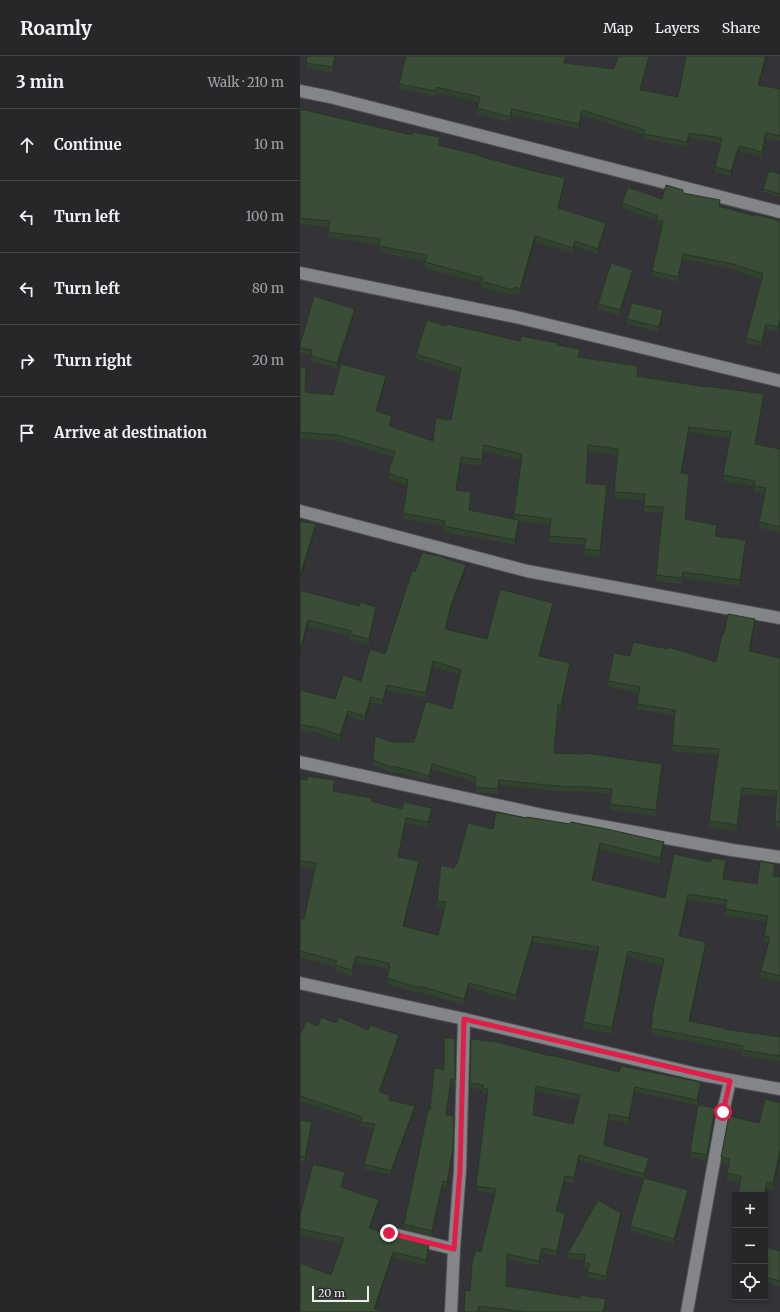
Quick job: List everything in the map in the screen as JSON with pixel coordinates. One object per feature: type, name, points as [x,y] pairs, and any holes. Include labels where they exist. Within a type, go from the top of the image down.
[{"type":"street","points":[[300,91],[330,97],[780,212]]},
{"type":"street","points":[[300,273],[516,317],[780,381]]},
{"type":"street","points":[[300,511],[527,571],[780,618]]},
{"type":"street","points":[[300,762],[548,816],[732,850],[780,857]]},
{"type":"street","points":[[300,983],[464,1019],[730,1081],[780,1089]]},
{"type":"street","points":[[451,1312],[460,1170],[464,1019]]},
{"type":"street","points":[[687,1312],[723,1112],[730,1081]]},
{"type":"street","points":[[389,1233],[454,1249]]},
{"type":"building","points":[[307,56],[335,56],[333,67],[306,63]]},
{"type":"building","points":[[406,56],[566,56],[564,63],[614,69],[618,56],[649,56],[640,90],[678,97],[686,56],[766,56],[758,85],[780,89],[780,136],[766,133],[762,152],[739,146],[731,171],[715,167],[722,138],[689,133],[687,142],[644,134],[645,130],[582,110],[579,124],[512,109],[510,117],[477,108],[480,97],[436,87],[436,91],[399,84]]},
{"type":"building","points":[[300,109],[412,135],[412,132],[440,137],[438,145],[565,178],[558,208],[606,223],[598,249],[575,241],[573,248],[535,236],[520,289],[514,287],[513,290],[481,281],[483,278],[425,262],[427,255],[379,246],[380,239],[328,232],[330,221],[300,218]]},
{"type":"building","points":[[769,171],[780,174],[780,194],[763,189]]},
{"type":"building","points":[[666,185],[683,190],[683,193],[720,200],[719,206],[754,216],[755,214],[780,221],[780,319],[778,327],[766,324],[762,342],[746,338],[763,274],[733,264],[683,254],[678,277],[652,271],[663,221],[657,220],[658,216],[622,203],[628,187],[662,199]]},
{"type":"building","points":[[611,263],[633,270],[620,310],[598,304]]},
{"type":"building","points":[[314,296],[355,309],[337,363],[311,356],[312,350],[300,348]]},
{"type":"building","points":[[632,303],[663,310],[659,327],[627,319]]},
{"type":"building","points":[[427,320],[446,326],[447,324],[520,341],[521,336],[558,343],[557,345],[580,349],[578,357],[638,366],[637,376],[706,387],[764,394],[755,444],[780,449],[780,527],[759,522],[766,488],[754,486],[755,481],[723,475],[731,432],[689,427],[681,473],[689,474],[685,519],[717,525],[715,536],[746,540],[740,580],[683,572],[682,578],[656,575],[663,507],[644,506],[645,494],[614,492],[618,449],[588,445],[586,483],[607,485],[600,551],[584,549],[586,539],[549,536],[551,519],[514,514],[522,454],[484,445],[482,460],[461,457],[456,490],[471,492],[469,510],[519,520],[515,540],[444,526],[445,521],[403,513],[408,480],[388,473],[395,452],[334,434],[300,432],[300,367],[306,368],[305,392],[333,395],[341,364],[386,376],[376,411],[392,416],[389,426],[433,441],[436,418],[451,420],[461,368],[416,354]]},
{"type":"building","points":[[300,521],[316,524],[300,576]]},
{"type":"building","points":[[422,552],[437,555],[466,565],[452,602],[445,629],[487,639],[500,589],[553,603],[539,656],[570,663],[561,705],[558,705],[554,753],[585,753],[662,764],[656,810],[610,804],[612,789],[556,786],[499,780],[498,789],[475,787],[476,777],[432,764],[429,776],[394,766],[391,767],[373,760],[375,736],[392,742],[414,742],[426,701],[452,709],[461,670],[433,661],[426,693],[387,685],[383,700],[371,697],[365,716],[348,711],[340,735],[312,726],[300,724],[300,690],[335,699],[343,675],[361,681],[370,649],[385,654],[412,571],[415,572]]},
{"type":"building","points":[[300,590],[359,606],[361,602],[376,607],[369,639],[350,634],[351,631],[308,620],[300,652]]},
{"type":"building","points":[[728,614],[755,619],[749,651],[780,658],[780,822],[775,821],[777,791],[742,788],[737,825],[709,821],[719,749],[672,745],[675,710],[637,704],[640,687],[608,681],[614,653],[630,656],[633,642],[668,649],[669,647],[716,662]]},
{"type":"building","points":[[308,776],[335,780],[333,791],[372,798],[371,801],[402,809],[404,802],[432,808],[428,822],[406,818],[398,857],[419,861],[403,926],[438,935],[446,902],[437,901],[441,865],[454,868],[455,864],[457,864],[468,823],[493,829],[496,812],[570,824],[571,822],[664,842],[660,858],[600,843],[592,880],[665,898],[674,854],[711,862],[711,858],[726,860],[723,879],[757,884],[760,861],[775,864],[773,876],[780,877],[780,976],[761,971],[770,937],[764,936],[768,916],[725,909],[727,900],[688,894],[679,936],[706,942],[689,1021],[724,1029],[780,1037],[780,1056],[742,1050],[743,1046],[651,1028],[653,1019],[651,1019],[664,959],[628,951],[612,1028],[583,1022],[599,947],[533,936],[516,995],[469,983],[464,999],[420,986],[419,988],[387,978],[390,966],[388,966],[389,963],[356,956],[352,970],[335,965],[337,961],[300,951],[300,918],[304,919],[316,863],[300,861],[300,779],[307,780]]},
{"type":"building","points":[[321,1017],[336,1023],[339,1017],[368,1030],[370,1025],[399,1035],[379,1092],[390,1095],[389,1100],[415,1106],[391,1171],[364,1164],[375,1124],[360,1122],[362,1117],[300,1096],[300,1035],[306,1021],[318,1026]]},
{"type":"building","points":[[444,1038],[455,1038],[455,1080],[451,1079],[446,1115],[454,1116],[453,1149],[447,1182],[443,1181],[432,1231],[404,1224],[428,1110],[430,1110],[434,1068],[444,1070]]},
{"type":"building","points":[[471,1039],[497,1042],[619,1072],[621,1066],[701,1082],[697,1100],[635,1087],[629,1118],[609,1114],[604,1145],[649,1158],[644,1174],[579,1155],[574,1178],[565,1176],[556,1211],[565,1214],[557,1251],[542,1248],[539,1261],[507,1254],[506,1286],[580,1298],[580,1295],[606,1299],[603,1312],[526,1312],[479,1306],[478,1312],[464,1312],[465,1290],[470,1291],[472,1263],[476,1250],[481,1252],[496,1189],[476,1186],[488,1089],[483,1088],[483,1085],[470,1083]],"holes":[[[536,1086],[580,1095],[573,1124],[533,1115]]]},
{"type":"building","points":[[765,1099],[780,1103],[780,1150],[773,1183],[767,1182],[765,1192],[738,1192],[741,1176],[727,1173],[730,1159],[721,1157],[729,1116],[759,1123]]},
{"type":"building","points":[[698,1105],[715,1108],[707,1155],[690,1152]]},
{"type":"building","points":[[300,1120],[312,1122],[305,1157],[300,1156]]},
{"type":"building","points":[[313,1164],[345,1172],[341,1187],[379,1200],[369,1228],[429,1245],[426,1260],[393,1252],[374,1309],[381,1312],[300,1312],[300,1263],[331,1275],[344,1238],[300,1229],[300,1215]]},
{"type":"building","points":[[644,1178],[688,1190],[674,1239],[630,1226]]},
{"type":"building","points":[[598,1200],[621,1213],[606,1276],[587,1272],[590,1264],[584,1262],[585,1255],[568,1253]]},
{"type":"building","points":[[768,1248],[780,1251],[780,1281],[768,1278]]},
{"type":"route","points":[[389,1233],[454,1249],[460,1170],[464,1019],[730,1081],[723,1112]]}]
